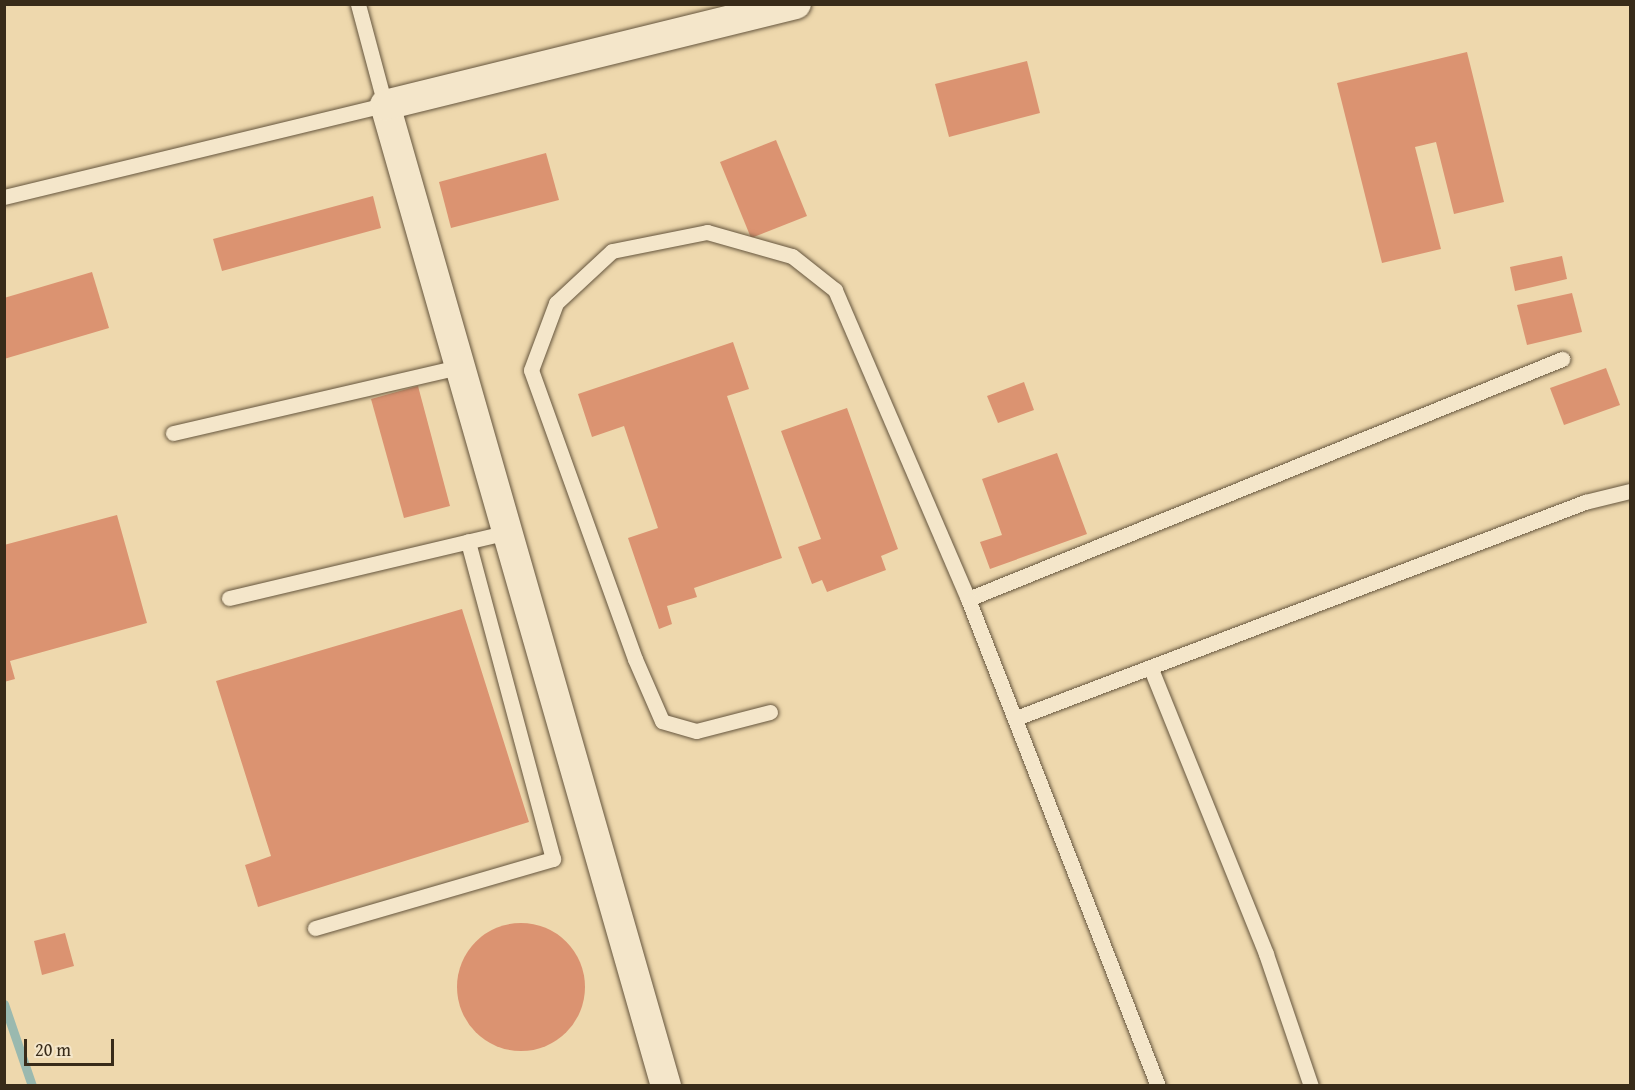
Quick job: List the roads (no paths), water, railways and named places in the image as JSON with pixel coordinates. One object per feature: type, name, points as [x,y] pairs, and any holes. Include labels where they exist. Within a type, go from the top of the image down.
[{"type":"street","points":[[666,1086],[385,105],[796,4]]},
{"type":"lane","points":[[4,197],[385,105],[358,4]]},
{"type":"lane","points":[[770,712],[696,731],[662,721],[635,659],[531,369],[556,303],[612,251],[707,232],[792,256],[835,290],[968,599],[1158,1086]]},
{"type":"lane","points":[[968,599],[1562,359]]},
{"type":"lane","points":[[173,433],[460,367]]},
{"type":"lane","points":[[1016,718],[1151,669],[1586,502],[1630,491]]},
{"type":"lane","points":[[229,598],[508,532]]},
{"type":"lane","points":[[315,928],[553,859],[468,542]]},
{"type":"lane","points":[[1151,669],[1266,954],[1311,1086]]},
{"type":"waterway","points":[[4,1004],[32,1086]]}]
